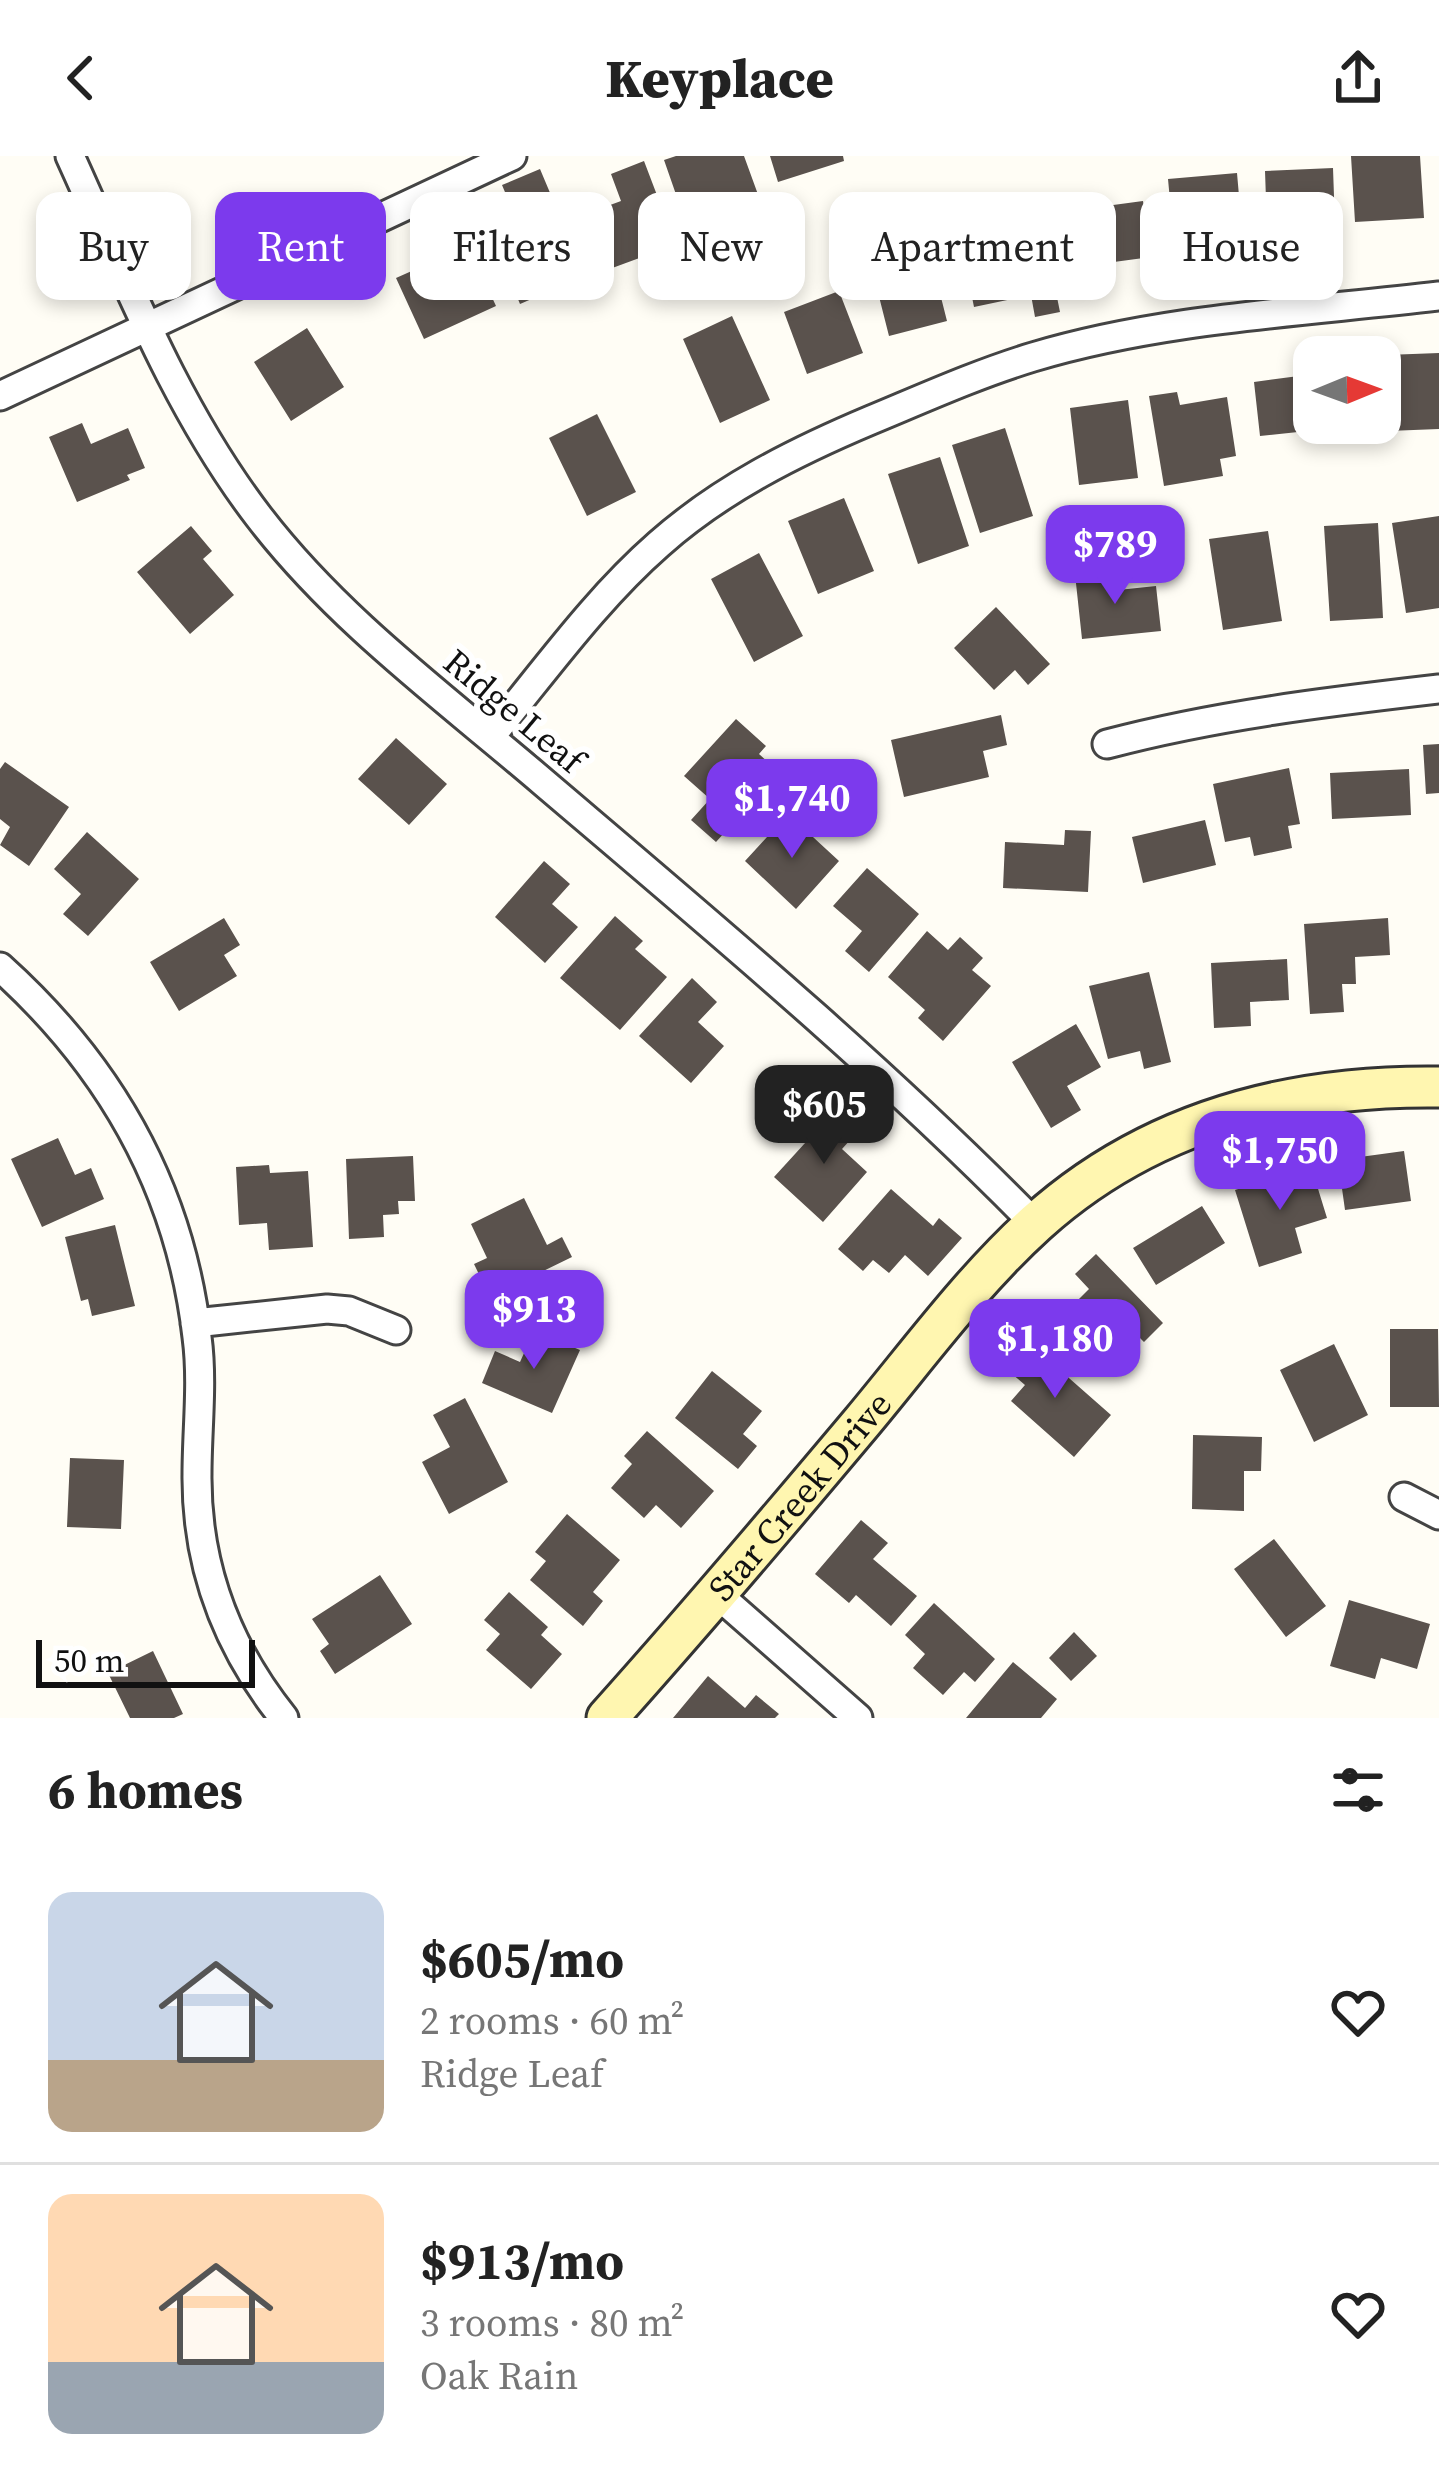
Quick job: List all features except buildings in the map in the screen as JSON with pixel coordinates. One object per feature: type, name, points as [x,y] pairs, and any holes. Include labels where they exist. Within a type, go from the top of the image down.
[{"type":"street","name":"Ridge Leaf","points":[[70,156],[148,327],[208,443],[259,517],[318,586],[375,641],[936,1126],[1035,1224]]},
{"type":"street","points":[[0,396],[512,156]]},
{"type":"street","points":[[490,736],[612,591],[659,543],[766,468],[820,442],[971,378],[1036,356],[1151,330],[1439,296]]},
{"type":"street","points":[[1107,744],[1181,724],[1439,689]]},
{"type":"street","points":[[0,968],[68,1034],[132,1127],[157,1178],[176,1231],[195,1323],[198,1515],[204,1552],[225,1623],[260,1688],[284,1718]]},
{"type":"street","name":"Star Creek Drive","points":[[607,1718],[985,1276],[1035,1224],[1119,1161],[1208,1118],[1329,1090],[1439,1087]]},
{"type":"street","points":[[195,1323],[327,1309],[349,1311],[396,1330]]},
{"type":"street","points":[[1405,1497],[1439,1515]]},
{"type":"street","points":[[717,1594],[858,1718]]}]
